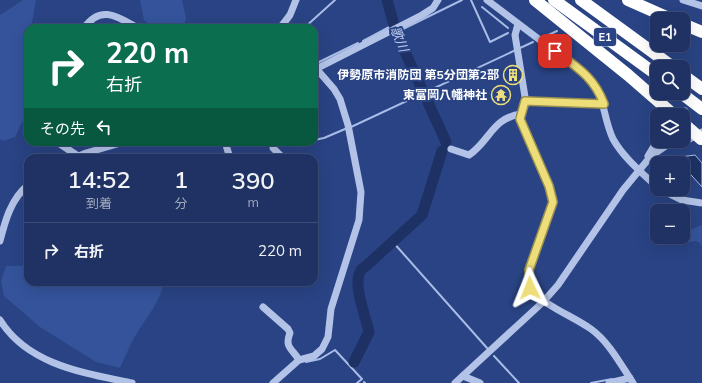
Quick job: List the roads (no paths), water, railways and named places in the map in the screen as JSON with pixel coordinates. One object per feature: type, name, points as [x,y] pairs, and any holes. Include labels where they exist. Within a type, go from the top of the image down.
[{"type":"highway","points":[[535,0],[670,108]]},
{"type":"highway","name":"E1","points":[[554,0],[650,70]]},
{"type":"highway","name":"E1","points":[[581,0],[663,60]]},
{"type":"highway","points":[[628,0],[655,12]]},
{"type":"highway","points":[[690,27],[702,32]]},
{"type":"highway","points":[[690,80],[702,89]]},
{"type":"highway","points":[[690,100],[702,109]]},
{"type":"highway","points":[[690,127],[702,140]]},
{"type":"street","points":[[282,24],[290,15],[296,0]]},
{"type":"street","points":[[318,67],[430,11],[438,0]]},
{"type":"street","points":[[487,0],[590,78],[599,91],[604,104],[613,138],[621,150],[650,180]]},
{"type":"street","points":[[684,0],[702,6]]},
{"type":"street","points":[[88,24],[95,16],[108,14],[119,16],[132,24]]},
{"type":"street","points":[[518,24],[515,30],[525,101],[520,119],[549,186],[553,202],[532,260],[528,277],[530,288],[544,302],[600,336],[632,381]]},
{"type":"street","points":[[273,383],[299,360],[314,356],[322,350],[328,337],[331,309],[359,220],[361,192],[358,165],[344,112],[334,89],[318,71]]},
{"type":"street","points":[[525,101],[604,104]]},
{"type":"street","points":[[451,149],[469,155],[476,150],[497,124],[505,118],[521,114]]},
{"type":"street","points":[[639,170],[658,150],[668,145],[686,141],[702,132]]},
{"type":"street","points":[[62,146],[72,154]]},
{"type":"street","points":[[86,154],[111,146]]},
{"type":"street","points":[[273,146],[273,148],[279,154]]},
{"type":"street","points":[[455,383],[544,302],[558,285],[639,170],[653,148]]},
{"type":"street","points":[[0,241],[11,208],[17,197],[24,189]]},
{"type":"street","points":[[674,196],[682,200],[702,203]]},
{"type":"street","points":[[263,307],[288,329],[290,333],[287,340],[288,347],[299,360]]},
{"type":"street","points":[[0,320],[17,341],[57,365],[76,372],[132,383]]},
{"type":"street","points":[[463,376],[480,383]]},
{"type":"street","points":[[609,383],[632,381]]},
{"type":"waterway","points":[[308,24],[335,0]]},
{"type":"waterway","name":"歌川","points":[[387,0],[396,32],[446,142]]},
{"type":"waterway","points":[[401,30],[462,0]]},
{"type":"waterway","points":[[471,0],[490,42],[508,33]]},
{"type":"waterway","points":[[482,7],[508,28]]},
{"type":"waterway","points":[[363,41],[393,25]]},
{"type":"waterway","points":[[544,37],[557,31]]},
{"type":"waterway","points":[[351,127],[533,42]]},
{"type":"waterway","points":[[318,63],[358,43]]},
{"type":"waterway","points":[[318,139],[345,129]]},
{"type":"waterway","name":"歌川","points":[[366,266],[422,215],[442,151]]},
{"type":"waterway","points":[[392,241],[487,348]]},
{"type":"waterway","name":"歌川","points":[[354,362],[369,332],[358,289],[359,273],[363,268]]},
{"type":"waterway","points":[[306,362],[320,359],[335,350],[362,379],[357,383]]},
{"type":"waterway","points":[[494,356],[519,383]]},
{"type":"waterway","points":[[591,383],[612,379]]},
{"type":"place","name":"伊勢原市消防団 第5分団第2部","points":[[513,75]]},
{"type":"place","name":"東富岡八幡神社","points":[[501,95]]}]
